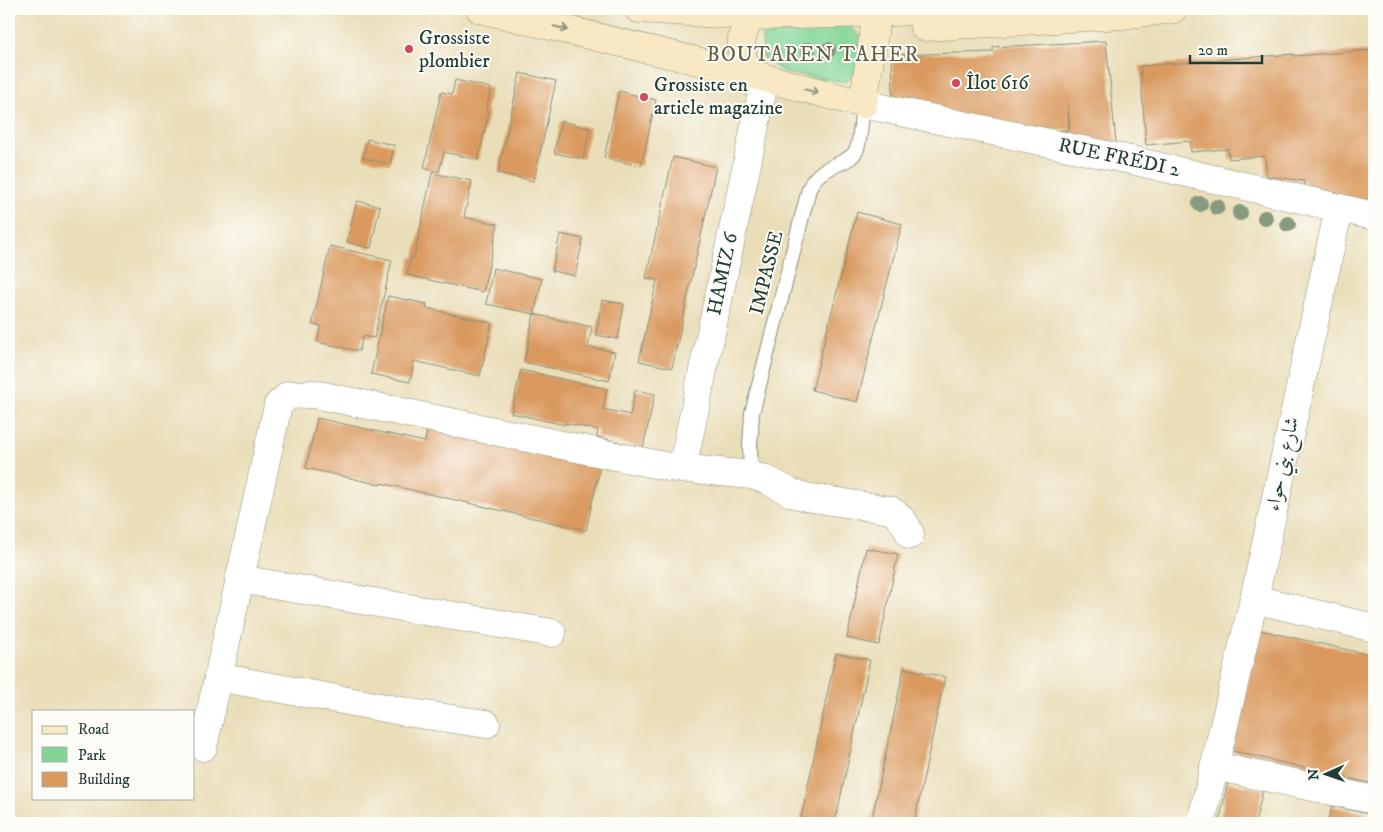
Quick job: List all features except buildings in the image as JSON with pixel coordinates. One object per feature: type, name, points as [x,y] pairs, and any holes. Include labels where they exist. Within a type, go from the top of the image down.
[{"type":"main road","points":[[480,9],[863,104],[876,21]]},
{"type":"main road","points":[[638,9],[754,12],[876,21],[1122,16],[1173,9]]},
{"type":"main road","points":[[876,21],[950,9]]},
{"type":"main road","points":[[754,12],[746,24],[741,40],[741,52],[756,76]]},
{"type":"street","name":"HAMIZ 6","points":[[682,469],[756,76]]},
{"type":"street","name":"RUE FRÉDI 2","points":[[863,104],[1135,161],[1374,216]]},
{"type":"street","name":"شارع بني حواء","points":[[1201,823],[1254,599],[1339,208]]},
{"type":"street","points":[[203,747],[278,405],[289,395],[314,394],[682,469],[751,475],[806,497],[890,510],[906,524],[910,535]]},
{"type":"street","points":[[239,579],[552,633]]},
{"type":"street","points":[[1254,599],[1374,628]]},
{"type":"street","points":[[218,677],[412,713],[486,724]]},
{"type":"street","points":[[1214,766],[1374,800]]},
{"type":"lane","name":"IMPASSE","points":[[751,475],[752,412],[809,189],[812,180],[821,172],[849,158],[856,152],[863,104]]},
{"type":"green space","points":[[848,25],[863,38],[857,70],[846,82],[785,73],[763,58],[762,35],[771,26]]},
{"type":"place","name":"Grossiste plombier","points":[[409,49]]},
{"type":"place","name":"Îlot 616","points":[[956,83]]},
{"type":"place","name":"Grossiste en article magazine","points":[[644,97]]},
{"type":"district","name":"BOUTAREN TAHER","points":[[813,55]]}]
